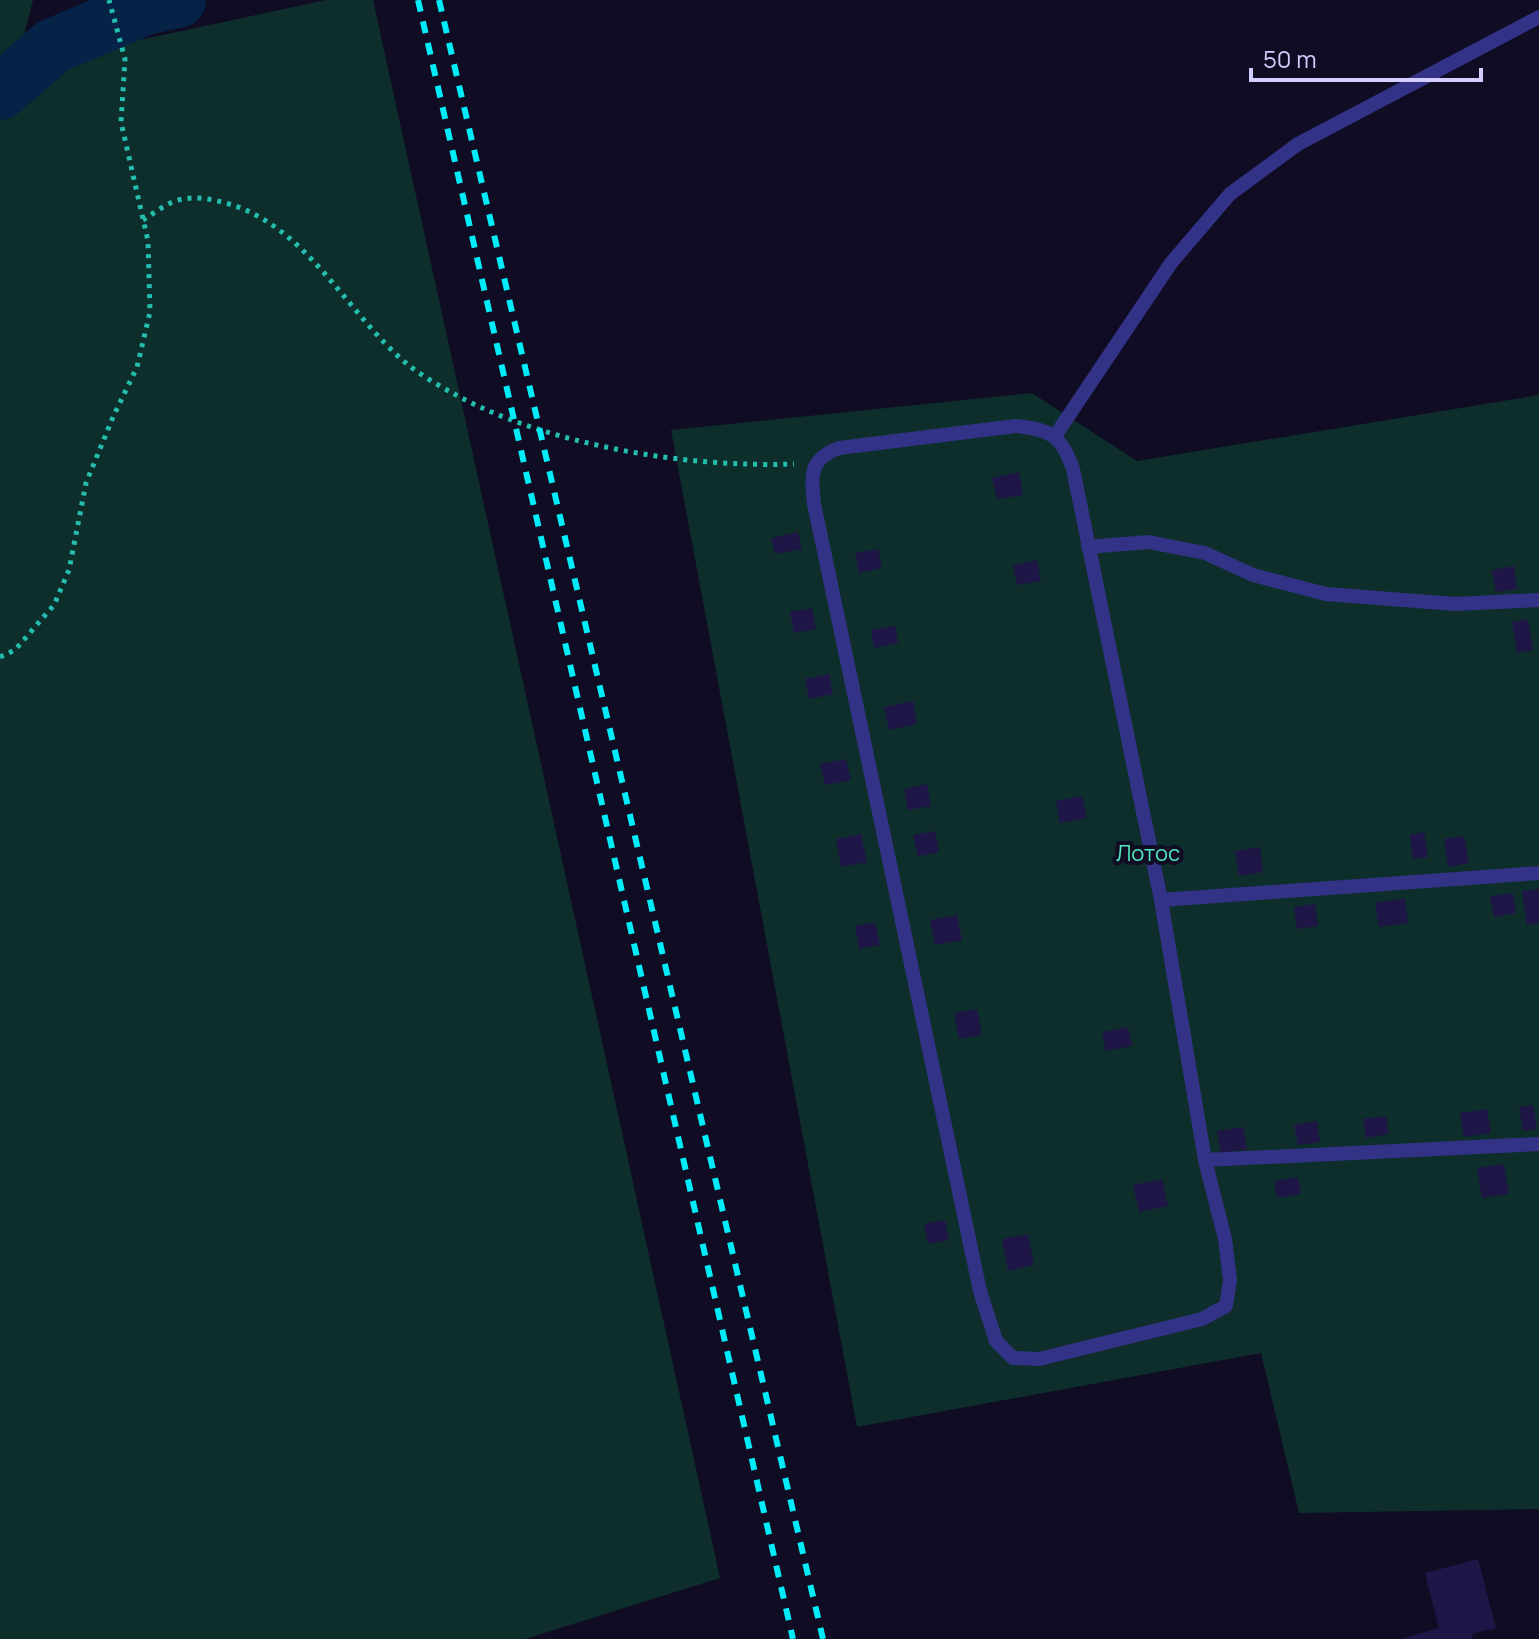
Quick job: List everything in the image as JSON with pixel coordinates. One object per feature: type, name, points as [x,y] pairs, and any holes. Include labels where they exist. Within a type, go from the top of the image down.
[{"type":"lane","points":[[1055,436],[1171,263],[1230,194],[1298,144],[1539,17]]},
{"type":"lane","points":[[1016,426],[1042,429],[1055,436],[1065,447],[1073,469],[1161,900],[1205,1160],[1225,1239],[1230,1280],[1226,1306],[1202,1319],[1039,1359],[1013,1358],[996,1341],[980,1291],[814,504],[812,480],[815,463],[826,453],[839,448],[1016,426]]},
{"type":"lane","points":[[1088,547],[1148,542],[1191,550],[1205,553],[1253,575],[1326,594],[1455,604],[1539,600]]},
{"type":"lane","points":[[1161,900],[1539,873]]},
{"type":"lane","points":[[1205,1160],[1539,1144]]},
{"type":"path","points":[[0,657],[15,650],[54,605],[69,570],[86,483],[137,367],[150,312],[148,241],[121,122],[125,59],[109,0]]},
{"type":"path","points":[[143,220],[175,201],[204,198],[240,207],[277,228],[306,254],[407,363],[456,396],[516,424],[648,455],[761,465],[815,463]]},
{"type":"green space","points":[[0,0],[33,0],[23,39],[0,59]]},
{"type":"green space","points":[[326,0],[373,0],[720,1578],[525,1639],[0,1639],[0,114],[22,95],[98,49]]},
{"type":"green space","name":"Лотос","points":[[1032,393],[1137,461],[1539,395],[1539,1509],[1299,1513],[1261,1353],[857,1427],[671,430]]},
{"type":"building","points":[[1019,472],[1023,495],[997,499],[992,478]]},
{"type":"building","points":[[798,532],[802,549],[775,554],[771,538]]},
{"type":"building","points":[[878,549],[882,568],[859,573],[855,553]]},
{"type":"building","points":[[1037,560],[1041,581],[1017,585],[1013,565]]},
{"type":"building","points":[[1514,566],[1517,589],[1496,592],[1492,570]]},
{"type":"building","points":[[812,608],[816,629],[794,633],[790,612]]},
{"type":"building","points":[[1528,619],[1533,650],[1517,653],[1512,622]]},
{"type":"building","points":[[895,626],[898,643],[874,648],[871,630]]},
{"type":"building","points":[[829,674],[833,694],[809,699],[805,679]]},
{"type":"building","points":[[913,701],[917,724],[889,730],[884,707]]},
{"type":"building","points":[[846,759],[851,780],[825,785],[820,764]]},
{"type":"building","points":[[927,784],[931,806],[908,810],[904,789]]},
{"type":"building","points":[[1082,796],[1087,818],[1060,823],[1056,801]]},
{"type":"building","points":[[935,831],[939,852],[918,856],[913,835]]},
{"type":"building","points":[[1424,832],[1428,857],[1413,859],[1410,835]]},
{"type":"building","points":[[861,834],[867,862],[841,867],[836,839]]},
{"type":"building","points":[[1464,836],[1469,863],[1448,867],[1444,839]]},
{"type":"building","points":[[1260,847],[1263,872],[1239,876],[1235,851]]},
{"type":"building","points":[[1539,889],[1539,923],[1527,925],[1522,891]]},
{"type":"building","points":[[1513,893],[1516,913],[1494,917],[1490,896]]},
{"type":"building","points":[[1405,898],[1408,923],[1379,927],[1375,903]]},
{"type":"building","points":[[1315,904],[1318,926],[1297,929],[1294,907]]},
{"type":"building","points":[[957,915],[962,940],[935,945],[930,920]]},
{"type":"building","points":[[875,922],[880,945],[859,949],[855,926]]},
{"type":"building","points":[[977,1009],[982,1035],[959,1039],[954,1013]]},
{"type":"building","points":[[1128,1027],[1132,1046],[1106,1051],[1102,1032]]},
{"type":"building","points":[[1533,1105],[1537,1129],[1523,1131],[1519,1107]]},
{"type":"building","points":[[1487,1109],[1491,1133],[1464,1137],[1460,1113]]},
{"type":"building","points":[[1386,1116],[1389,1134],[1366,1138],[1363,1119]]},
{"type":"building","points":[[1317,1121],[1320,1142],[1298,1145],[1294,1125]]},
{"type":"building","points":[[1243,1127],[1247,1149],[1221,1153],[1217,1131]]},
{"type":"building","points":[[1504,1164],[1509,1194],[1482,1198],[1477,1168]]},
{"type":"building","points":[[1298,1177],[1301,1194],[1277,1198],[1274,1181]]},
{"type":"building","points":[[1162,1179],[1168,1206],[1139,1212],[1133,1185]]},
{"type":"building","points":[[945,1220],[949,1240],[928,1244],[924,1224]]},
{"type":"building","points":[[1028,1234],[1034,1265],[1008,1271],[1002,1239]]},
{"type":"building","points":[[1478,1559],[1496,1628],[1472,1634],[1473,1639],[1401,1639],[1439,1628],[1425,1573]]},
{"type":"waterway","points":[[0,92],[53,46],[146,7],[178,0]]},
{"type":"railway","points":[[418,0],[793,1639]]},
{"type":"railway","points":[[439,0],[823,1639]]}]
